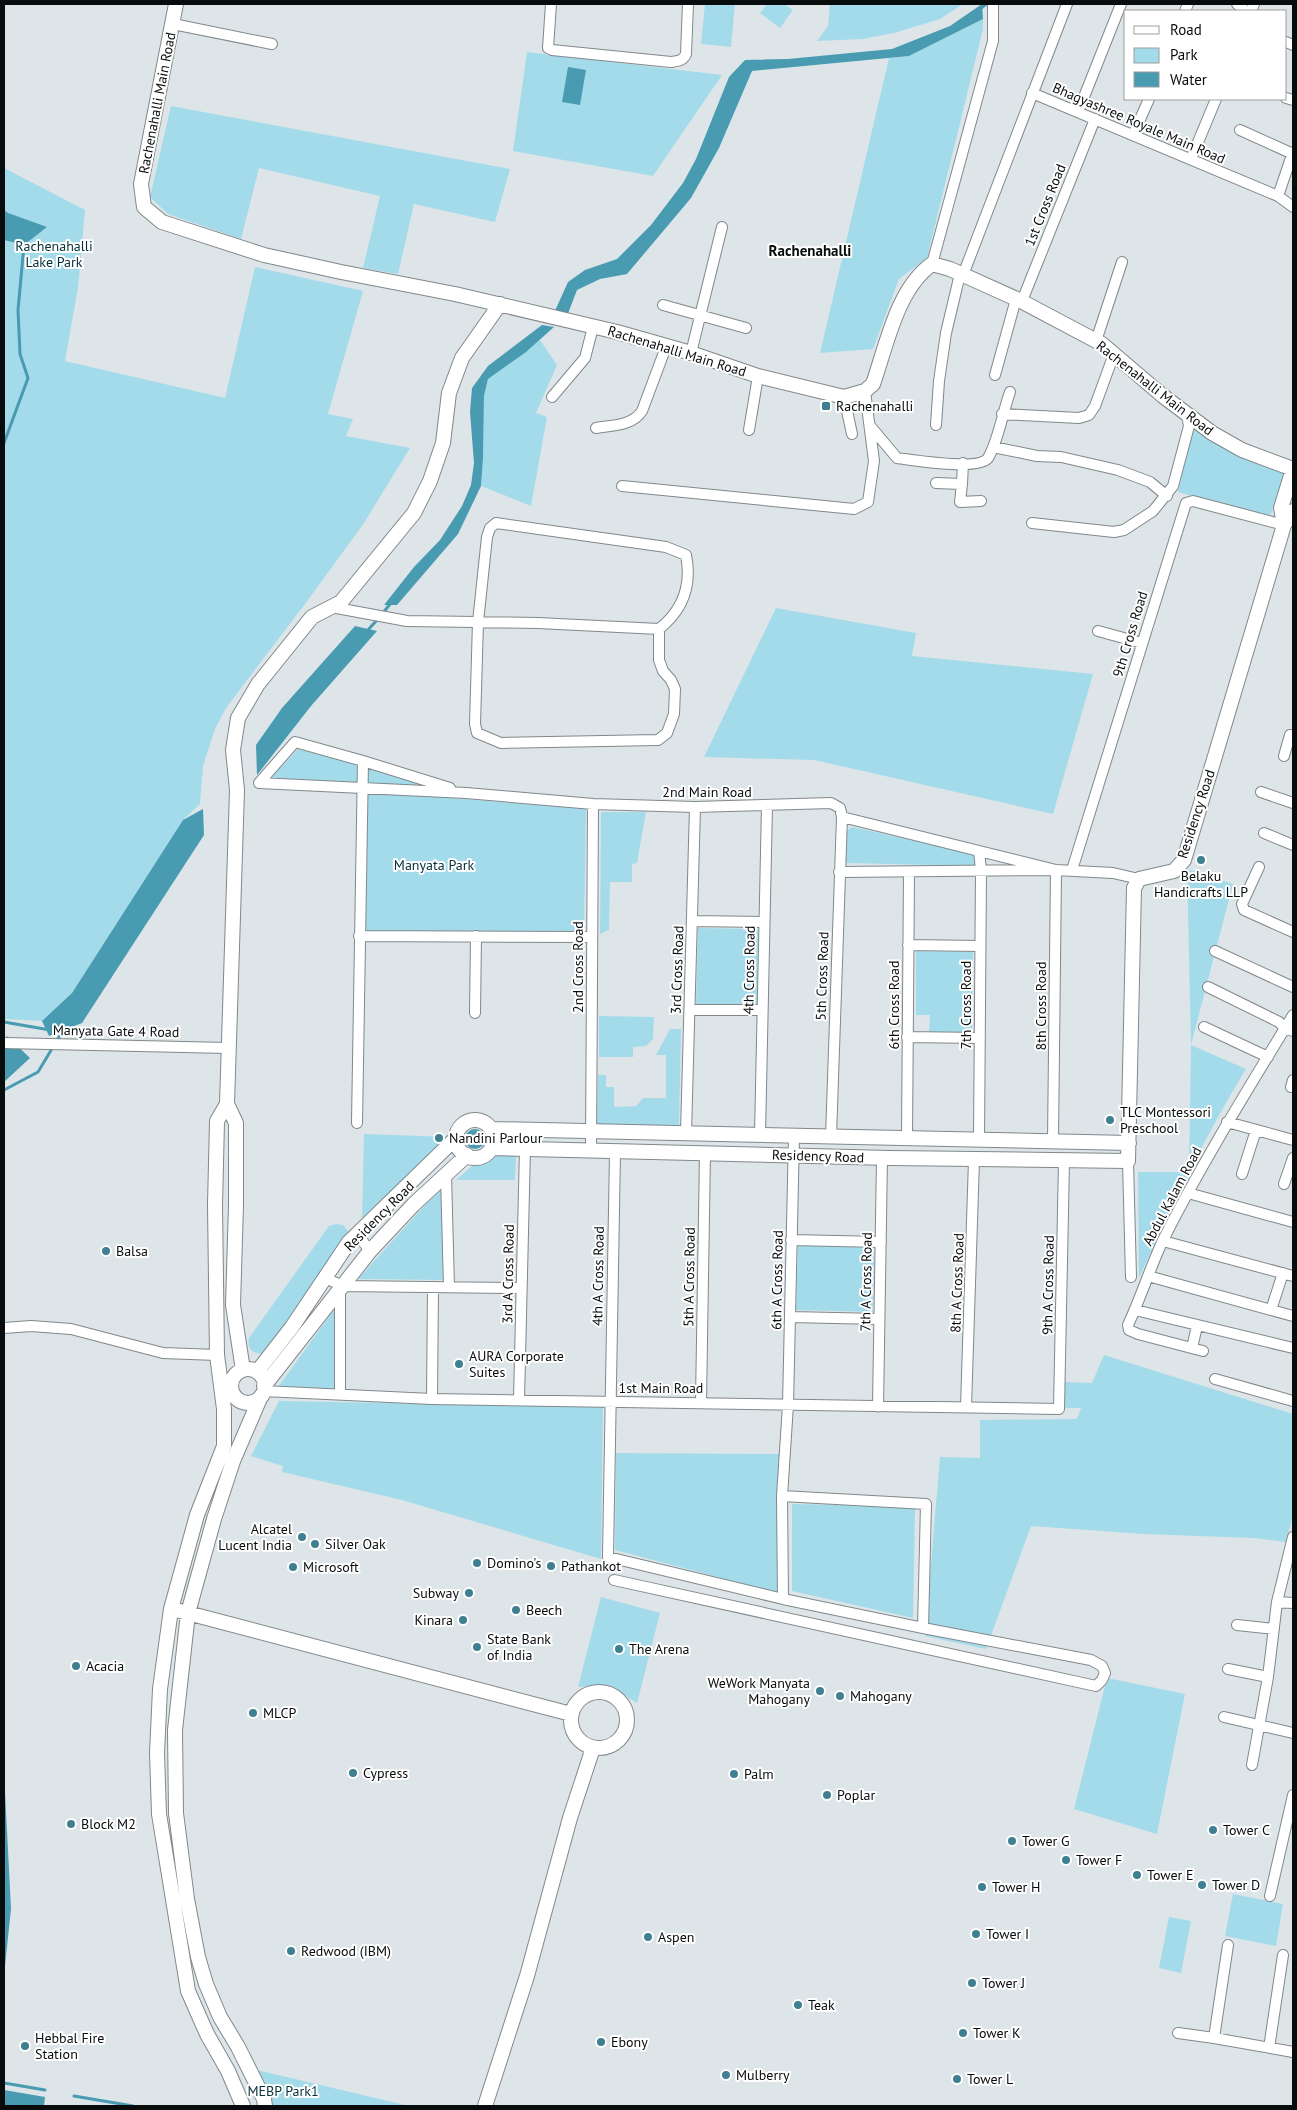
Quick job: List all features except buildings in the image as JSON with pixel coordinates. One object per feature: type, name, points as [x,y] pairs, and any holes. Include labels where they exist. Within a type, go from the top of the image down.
[{"type":"street","name":"Rachenahalli Main Road","points":[[176,4],[141,184],[144,206],[162,222],[264,255],[545,315],[691,353],[758,376],[844,396],[865,391]]},
{"type":"street","points":[[552,4],[548,48],[552,50],[671,62],[684,58],[686,54],[688,4]]},
{"type":"street","name":"Bhagyashree Royale Main Road","points":[[1067,4],[1032,93],[1278,196],[1293,207]]},
{"type":"street","points":[[1078,112],[1121,4]]},
{"type":"street","points":[[622,486],[854,509],[868,502],[874,461],[865,391],[873,384],[901,303],[914,281],[932,264],[993,40],[993,9]]},
{"type":"street","points":[[173,24],[272,44]]},
{"type":"street","points":[[936,425],[939,381],[946,333],[962,274],[1032,93]]},
{"type":"street","points":[[1133,135],[1148,100]]},
{"type":"street","points":[[1191,160],[1216,100]]},
{"type":"street","name":"1st Cross Road","points":[[995,375],[1019,300],[1094,119]]},
{"type":"street","points":[[1240,130],[1293,153],[1278,196]]},
{"type":"street","points":[[691,353],[722,227]]},
{"type":"street","points":[[1096,341],[1122,262]]},
{"type":"street","name":"Rachenahalli Main Road","points":[[932,264],[962,274],[1019,300],[1096,341],[1212,434],[1242,450],[1293,469]]},
{"type":"street","points":[[245,1373],[233,1305],[236,1123],[227,1104],[236,775],[233,750],[238,718],[258,684],[312,617],[341,602],[414,513],[430,481],[443,443],[449,393],[462,358],[500,304]]},
{"type":"street","points":[[663,305],[746,328]]},
{"type":"street","points":[[552,397],[585,358],[593,327]]},
{"type":"street","points":[[596,428],[630,422],[637,418],[642,411],[666,347]]},
{"type":"street","points":[[1002,414],[1079,418],[1089,415],[1095,406],[1114,354]]},
{"type":"street","points":[[749,430],[758,376]]},
{"type":"street","points":[[870,426],[897,458],[936,463],[983,463],[993,447],[1010,392]]},
{"type":"street","points":[[844,396],[852,434]]},
{"type":"street","points":[[1032,523],[1100,531],[1119,531],[1124,530],[1153,511],[1166,496],[1174,481],[1189,426],[1187,415]]},
{"type":"street","points":[[993,447],[1038,456],[1062,457],[1118,470],[1150,482],[1166,496]]},
{"type":"street","points":[[963,463],[960,502],[981,501]]},
{"type":"street","name":"Residency Road","points":[[1284,525],[1281,508],[1293,469]]},
{"type":"street","points":[[936,483],[962,484]]},
{"type":"street","name":"9th Cross Road","points":[[1072,870],[1186,503],[1193,501],[1284,525]]},
{"type":"street","name":"Residency Road","points":[[1139,879],[1174,870],[1184,860],[1284,525],[1293,511]]},
{"type":"street","points":[[330,607],[407,621],[478,622],[659,629],[675,615],[682,604],[687,586],[688,565],[686,555],[666,548],[496,523],[490,528],[487,537],[478,622],[475,724],[477,734],[501,743],[658,740],[667,733],[674,714],[675,689],[672,680],[663,671],[659,660],[659,629]]},
{"type":"street","points":[[1098,631],[1142,643]]},
{"type":"street","points":[[1284,756],[1290,735],[1293,735]]},
{"type":"street","name":"2nd Main Road","points":[[363,761],[294,742],[259,783],[466,793],[593,804],[695,807],[831,803],[840,808],[842,817],[1056,870],[1113,873],[1139,879]]},
{"type":"street","points":[[357,1123],[363,761],[466,793]]},
{"type":"street","points":[[1261,792],[1293,803]]},
{"type":"street","name":"2nd Cross Road","points":[[591,1150],[593,804]]},
{"type":"street","name":"4th Cross Road","points":[[760,1135],[766,805]]},
{"type":"street","name":"3rd Cross Road","points":[[692,1134],[690,1010],[695,807]]},
{"type":"street","name":"5th Cross Road","points":[[831,1136],[842,817]]},
{"type":"street","points":[[1264,833],[1293,845]]},
{"type":"street","name":"7th Cross Road","points":[[976,1140],[980,1038],[981,870],[979,851]]},
{"type":"street","points":[[1259,867],[1242,904],[1244,910],[1291,931],[1293,919]]},
{"type":"street","points":[[839,872],[1056,870]]},
{"type":"street","name":"8th Cross Road","points":[[1053,1142],[1056,870]]},
{"type":"street","name":"6th Cross Road","points":[[907,1138],[909,872]]},
{"type":"street","points":[[1131,1277],[1128,1161],[1134,888],[1139,879]]},
{"type":"street","points":[[693,922],[763,922]]},
{"type":"street","points":[[359,936],[592,937]]},
{"type":"street","points":[[475,1013],[476,936]]},
{"type":"street","points":[[908,946],[980,946]]},
{"type":"street","points":[[1215,951],[1293,987]]},
{"type":"street","points":[[1208,987],[1279,1022],[1289,1030]]},
{"type":"street","points":[[690,1010],[762,1010]]},
{"type":"street","name":"Abdul Kalam Road","points":[[1196,1326],[1197,1349],[1129,1330],[1128,1325],[1163,1242],[1188,1193],[1227,1122],[1268,1057],[1289,1030],[1293,1016]]},
{"type":"street","points":[[1204,1027],[1268,1057]]},
{"type":"street","points":[[907,1037],[980,1038]]},
{"type":"street","name":"Manyata Gate 4 Road","points":[[7,1043],[228,1048]]},
{"type":"street","points":[[224,1446],[224,1409],[217,1355],[215,1205],[217,1121],[227,1104]]},
{"type":"street","points":[[471,1120],[482,1122],[491,1129],[494,1138],[492,1148],[483,1155],[472,1157],[467,1156],[459,1148],[456,1138],[461,1126],[471,1120]]},
{"type":"street","points":[[1227,1122],[1293,1140]]},
{"type":"street","name":"Residency Road","points":[[491,1129],[1129,1143]]},
{"type":"street","points":[[1242,1174],[1256,1130]]},
{"type":"street","points":[[692,1134],[701,1152]]},
{"type":"street","name":"6th A Cross Road","points":[[783,1599],[782,1496],[788,1405],[794,1136]]},
{"type":"street","name":"Residency Road","points":[[245,1373],[292,1327],[349,1242],[456,1138]]},
{"type":"street","points":[[886,1158],[890,1138]]},
{"type":"street","points":[[974,1160],[976,1140]]},
{"type":"street","name":"Residency Road","points":[[492,1148],[974,1160],[1128,1161]]},
{"type":"street","name":"3rd A Cross Road","points":[[519,1400],[525,1148]]},
{"type":"street","name":"4th A Cross Road","points":[[615,1152],[608,1557],[783,1599]]},
{"type":"street","name":"5th A Cross Road","points":[[701,1152],[701,1402]]},
{"type":"street","name":"Residency Road","points":[[266,2106],[238,2047],[220,2017],[206,1984],[198,1957],[187,1899],[176,1812],[175,1730],[188,1613],[214,1519],[233,1461],[263,1391],[370,1251],[414,1205],[467,1156]]},
{"type":"street","name":"7th A Cross Road","points":[[878,1407],[881,1242],[886,1158]]},
{"type":"street","points":[[1284,1184],[1293,1158]]},
{"type":"street","name":"8th A Cross Road","points":[[966,1407],[974,1160]]},
{"type":"street","name":"9th A Cross Road","points":[[1059,1409],[1064,1161]]},
{"type":"street","points":[[446,1176],[449,1287]]},
{"type":"street","points":[[1188,1193],[1293,1222]]},
{"type":"street","points":[[358,1235],[370,1251]]},
{"type":"street","points":[[791,1240],[881,1242]]},
{"type":"street","points":[[1163,1242],[1293,1276]]},
{"type":"street","points":[[1271,1310],[1283,1273]]},
{"type":"street","points":[[1148,1276],[1293,1316]]},
{"type":"street","points":[[325,1278],[342,1288],[521,1288]]},
{"type":"street","points":[[432,1399],[433,1287]]},
{"type":"street","points":[[340,1394],[342,1288]]},
{"type":"street","points":[[1135,1310],[1293,1348]]},
{"type":"street","points":[[790,1317],[879,1319]]},
{"type":"street","points":[[4,1328],[31,1326],[71,1329],[163,1353],[217,1355],[245,1373],[262,1377],[263,1391],[256,1400],[247,1402],[236,1398]]},
{"type":"street","points":[[243,2106],[228,2071],[188,1991],[159,1814],[157,1729],[160,1689],[171,1609],[196,1515],[224,1446],[236,1398],[231,1388],[245,1373]]},
{"type":"street","points":[[1215,1379],[1293,1401]]},
{"type":"street","name":"1st Main Road","points":[[263,1391],[432,1399],[1059,1409]]},
{"type":"street","points":[[782,1496],[926,1504],[923,1628]]},
{"type":"street","points":[[1252,1765],[1268,1677],[1277,1602],[1293,1537]]},
{"type":"street","points":[[614,1580],[1096,1686],[1102,1680],[1105,1673],[1102,1666],[1091,1660],[783,1599]]},
{"type":"street","points":[[1277,1602],[1293,1603]]},
{"type":"street","points":[[171,1609],[571,1714]]},
{"type":"street","points":[[1237,1625],[1274,1629]]},
{"type":"street","points":[[1228,1669],[1268,1677]]},
{"type":"street","points":[[606,1692],[620,1702],[627,1718],[622,1737],[611,1745],[593,1748],[577,1739],[572,1731],[571,1714],[574,1705],[588,1693],[606,1692]]},
{"type":"street","points":[[1224,1717],[1293,1732]]},
{"type":"street","points":[[485,2106],[527,1976],[568,1824],[593,1748]]},
{"type":"street","points":[[1270,1896],[1293,1795]]},
{"type":"street","points":[[1214,2038],[1228,1945]]},
{"type":"street","points":[[1269,2048],[1283,1955]]},
{"type":"street","points":[[1178,2032],[1293,2052]]},
{"type":"green space","points":[[705,4],[735,4],[731,47],[701,44]]},
{"type":"green space","points":[[767,4],[784,4],[793,10],[780,28],[760,13]]},
{"type":"green space","points":[[830,4],[963,4],[940,19],[894,33],[863,39],[817,41],[828,26]]},
{"type":"green space","points":[[983,19],[983,29],[927,258],[899,279],[873,349],[820,353],[889,58],[909,56]]},
{"type":"green space","points":[[527,52],[722,75],[653,176],[513,151]]},
{"type":"green space","points":[[171,106],[510,169],[495,222],[414,204],[398,274],[363,268],[380,196],[259,168],[241,239],[168,214],[150,197]]},
{"type":"green space","name":"Rachenahalli Lake Park","points":[[4,168],[85,210],[78,288],[65,361],[225,398],[255,267],[363,291],[328,414],[353,419],[346,436],[410,448],[364,523],[226,708],[215,729],[203,766],[200,804],[183,820],[72,993],[42,1021],[4,1019],[4,240],[24,245],[8,213],[4,210]]},
{"type":"green space","points":[[540,340],[557,365],[536,413],[547,417],[531,506],[481,486],[484,396],[488,379]]},
{"type":"green space","points":[[1193,428],[1285,471],[1270,517],[1178,492]]},
{"type":"green space","points":[[776,608],[916,633],[912,656],[1093,674],[1053,814],[814,760],[704,757]]},
{"type":"green space","points":[[298,749],[358,765],[357,782],[271,778]]},
{"type":"green space","points":[[366,765],[450,791],[366,785]]},
{"type":"green space","name":"Manyata Park","points":[[367,791],[586,809],[584,932],[363,933]]},
{"type":"green space","points":[[601,812],[646,812],[637,863],[632,864],[632,882],[610,882],[609,930],[600,934]]},
{"type":"green space","points":[[853,827],[976,855],[978,863],[975,866],[847,863],[844,860],[844,841],[847,832]]},
{"type":"green space","points":[[1187,869],[1233,884],[1191,1045]]},
{"type":"green space","points":[[698,928],[758,929],[757,1005],[696,1004]]},
{"type":"green space","points":[[916,951],[973,952],[972,1032],[929,1032],[930,1015],[916,1015]]},
{"type":"green space","points":[[599,1016],[654,1017],[653,1039],[646,1046],[633,1047],[633,1057],[599,1057]]},
{"type":"green space","points":[[670,1029],[681,1029],[679,1127],[597,1125],[598,1075],[606,1075],[606,1087],[614,1087],[614,1107],[636,1106],[643,1098],[666,1098],[666,1055],[656,1055]]},
{"type":"green space","points":[[1191,1045],[1246,1069],[1216,1120],[1189,1172]]},
{"type":"green space","points":[[364,1134],[449,1137],[362,1223]]},
{"type":"green space","points":[[496,1156],[516,1156],[515,1180],[456,1180],[472,1166],[484,1165]]},
{"type":"green space","points":[[1138,1172],[1189,1172],[1163,1225],[1139,1278]]},
{"type":"green space","points":[[443,1185],[443,1280],[358,1279]]},
{"type":"green space","points":[[343,1225],[349,1232],[266,1353],[262,1354],[252,1351],[248,1342],[249,1338],[329,1226]]},
{"type":"green space","points":[[798,1245],[874,1248],[873,1312],[796,1310]]},
{"type":"green space","points":[[336,1307],[335,1389],[278,1387]]},
{"type":"green space","points":[[1104,1355],[1293,1414],[1293,1515],[1286,1542],[1253,1538],[1144,1534],[1031,1526],[986,1649],[925,1636],[940,1457],[980,1458],[980,1420],[1077,1419],[1081,1408],[1063,1408],[1064,1382],[1092,1383]]},
{"type":"green space","points":[[279,1401],[603,1407],[601,1559],[402,1500],[282,1472],[283,1466],[251,1456]]},
{"type":"green space","points":[[616,1453],[780,1454],[778,1593],[615,1550]]},
{"type":"green space","points":[[792,1504],[915,1506],[913,1618],[792,1591]]},
{"type":"green space","name":"The Arena","points":[[601,1597],[660,1613],[637,1703],[610,1686],[578,1687]]},
{"type":"green space","points":[[1107,1678],[1185,1694],[1157,1834],[1074,1809]]},
{"type":"green space","points":[[1233,1894],[1283,1904],[1276,1946],[1225,1936]]},
{"type":"green space","points":[[1169,1917],[1191,1921],[1181,1973],[1159,1968]]},
{"type":"green space","name":"MEBP Park1","points":[[257,2070],[409,2106],[273,2106]]},
{"type":"water","points":[[982,4],[983,19],[909,56],[752,71],[719,148],[691,198],[627,274],[600,279],[577,290],[567,316],[554,313],[568,282],[585,270],[617,259],[651,225],[683,183],[696,159],[729,77],[745,60],[788,59],[892,49],[950,26]]},
{"type":"water","points":[[568,67],[586,70],[580,105],[562,102]]},
{"type":"water","points":[[4,210],[47,227],[24,245],[4,240]]},
{"type":"water","points":[[542,325],[554,327],[526,352],[488,379],[484,396],[481,486],[458,534],[397,605],[384,605],[414,567],[440,540],[462,506],[471,485],[474,463],[470,412],[472,388],[488,366]]},
{"type":"water","points":[[355,626],[377,631],[311,706],[257,775],[256,745],[282,708]]},
{"type":"water","points":[[203,809],[204,835],[82,1023],[49,1036],[42,1021],[72,993],[183,820]]},
{"type":"water","points":[[7,1036],[30,1058],[4,1082],[4,1040]]},
{"type":"water","points":[[475,1129],[482,1132],[485,1139],[482,1146],[475,1149],[468,1146],[465,1139],[468,1132]]},
{"type":"water","points":[[4,1772],[11,1909],[4,1975]]},
{"type":"water","points":[[4,2090],[45,2097],[44,2106],[4,2106]]},
{"type":"waterway","points":[[979,10],[986,4]]},
{"type":"waterway","points":[[4,443],[28,378],[20,354],[18,310],[24,245]]},
{"type":"waterway","points":[[382,614],[391,603]]},
{"type":"waterway","points":[[367,631],[378,619]]},
{"type":"waterway","points":[[4,1022],[50,1030]]},
{"type":"waterway","points":[[4,1090],[38,1072],[65,1027]]},
{"type":"waterway","points":[[4,2083],[45,2090]]},
{"type":"waterway","points":[[74,2096],[133,2106]]},
{"type":"place","name":"Rachenahalli","points":[[826,406]]},
{"type":"place","name":"Belaku Handicrafts LLP","points":[[1201,860]]},
{"type":"place","name":"TLC Montessori Preschool","points":[[1110,1120]]},
{"type":"place","name":"Nandini Parlour","points":[[439,1138]]},
{"type":"place","name":"Balsa","points":[[106,1251]]},
{"type":"place","name":"AURA Corporate Suites","points":[[459,1364]]},
{"type":"place","name":"Alcatel Lucent India","points":[[302,1537]]},
{"type":"place","name":"Silver Oak","points":[[315,1544]]},
{"type":"place","name":"Domino's","points":[[477,1563]]},
{"type":"place","name":"Pathankot","points":[[551,1566]]},
{"type":"place","name":"Microsoft","points":[[293,1567]]},
{"type":"place","name":"Subway","points":[[469,1593]]},
{"type":"place","name":"Beech","points":[[516,1610]]},
{"type":"place","name":"Kinara","points":[[463,1620]]},
{"type":"place","name":"State Bank of India","points":[[477,1647]]},
{"type":"place","name":"The Arena","points":[[619,1649]]},
{"type":"place","name":"Acacia","points":[[76,1666]]},
{"type":"place","name":"WeWork Manyata Mahogany","points":[[820,1691]]},
{"type":"place","name":"Mahogany","points":[[840,1696]]},
{"type":"place","name":"MLCP","points":[[253,1713]]},
{"type":"place","name":"Cypress","points":[[353,1773]]},
{"type":"place","name":"Palm","points":[[734,1774]]},
{"type":"place","name":"Poplar","points":[[827,1795]]},
{"type":"place","name":"Block M2","points":[[71,1824]]},
{"type":"place","name":"Tower C","points":[[1213,1830]]},
{"type":"place","name":"Tower G","points":[[1012,1841]]},
{"type":"place","name":"Tower F","points":[[1066,1860]]},
{"type":"place","name":"Tower E","points":[[1137,1875]]},
{"type":"place","name":"Tower D","points":[[1202,1885]]},
{"type":"place","name":"Tower H","points":[[982,1887]]},
{"type":"place","name":"Tower I","points":[[976,1934]]},
{"type":"place","name":"Aspen","points":[[648,1937]]},
{"type":"place","name":"Redwood (IBM)","points":[[291,1951]]},
{"type":"place","name":"Tower J","points":[[972,1983]]},
{"type":"place","name":"Teak","points":[[798,2005]]},
{"type":"place","name":"Tower K","points":[[963,2033]]},
{"type":"place","name":"Ebony","points":[[601,2042]]},
{"type":"place","name":"Hebbal Fire Station","points":[[25,2046]]},
{"type":"place","name":"Mulberry","points":[[726,2075]]},
{"type":"place","name":"Tower L","points":[[957,2079]]},
{"type":"district","name":"Rachenahalli","points":[[810,251]]}]
